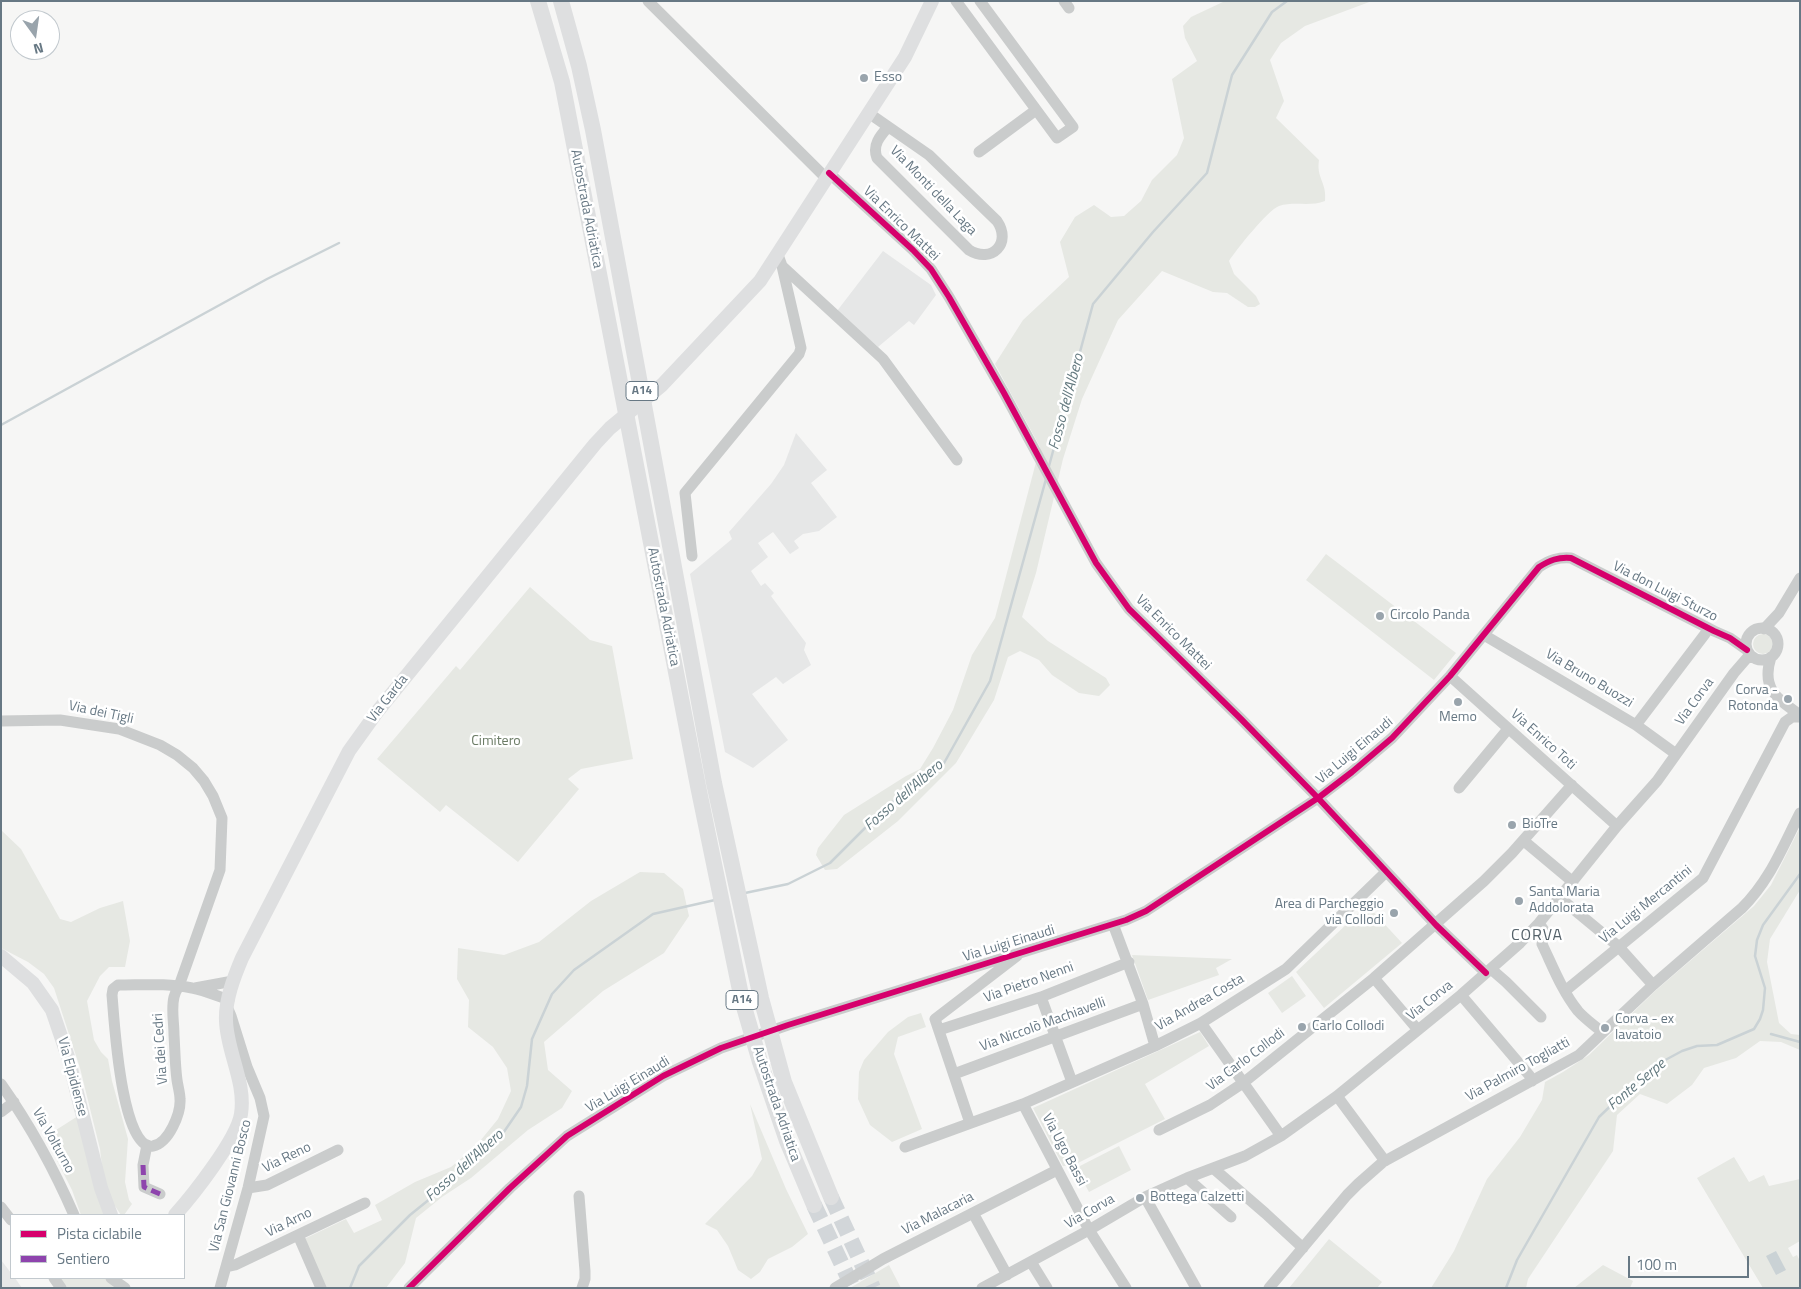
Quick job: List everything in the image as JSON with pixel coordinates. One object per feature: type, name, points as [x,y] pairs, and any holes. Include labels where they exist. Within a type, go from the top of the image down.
[{"type":"highway","name":"Autostrada Adriatica","points":[[538,1],[562,82],[706,785],[771,1037],[795,1112],[831,1198]]},
{"type":"highway","name":"Autostrada Adriatica","points":[[561,1],[579,66],[604,185],[742,1000],[760,1062],[787,1141],[814,1205]]},
{"type":"main road","name":"Via Garda","points":[[228,1004],[233,981],[242,958],[349,751],[389,697],[576,467],[610,428],[662,385],[780,261],[828,176],[870,114],[905,57],[932,1]]},
{"type":"main road","name":"Via Elpidiense","points":[[1,956],[32,983],[52,1010],[68,1057],[101,1188],[110,1214]]},
{"type":"main road","points":[[176,1214],[226,1147],[235,1132],[241,1116],[241,1096],[227,1034],[228,1004]]},
{"type":"street","name":"Via Enrico Mattei","points":[[648,1],[828,176],[913,250],[931,270],[977,347],[1096,563],[1129,609],[1318,798],[1436,925],[1541,1017]]},
{"type":"street","points":[[956,1],[1057,138],[1073,127],[980,1]]},
{"type":"street","points":[[1001,62],[1016,50]]},
{"type":"street","points":[[979,152],[1036,110]]},
{"type":"street","points":[[870,114],[888,127]]},
{"type":"street","name":"Via Monti della Laga","points":[[888,127],[929,155],[997,222],[1003,235],[1002,243],[998,250],[984,256],[969,250],[878,158],[875,152],[876,144],[888,127]]},
{"type":"street","points":[[780,261],[882,359],[957,460]]},
{"type":"street","points":[[692,556],[685,493],[799,354],[801,348],[780,261]]},
{"type":"street","name":"Via Luigi Einaudi","points":[[410,1288],[510,1188],[567,1136],[663,1076],[721,1048],[788,1025],[1126,920],[1146,910],[1318,798],[1352,772],[1397,734],[1450,676],[1539,567],[1555,559],[1571,558]]},
{"type":"street","name":"Via don Luigi Sturzo","points":[[1571,558],[1714,632],[1730,638],[1752,655]]},
{"type":"street","points":[[1764,629],[1779,614],[1800,578]]},
{"type":"street","points":[[1752,655],[1762,660],[1771,657],[1775,653],[1778,644],[1774,634],[1779,614]]},
{"type":"street","points":[[1774,634],[1764,629],[1755,630],[1748,637],[1752,655],[1762,666],[1762,679],[1766,691],[1783,710],[1785,722],[1792,717],[1800,716]]},
{"type":"street","points":[[1636,725],[1705,634]]},
{"type":"street","name":"Via Bruno Buozzi","points":[[1484,635],[1636,725],[1676,754]]},
{"type":"street","name":"Via don Luigi Sturzo","points":[[1730,638],[1748,637]]},
{"type":"street","name":"Via Corva","points":[[982,1288],[1089,1230],[1145,1197],[1244,1156],[1281,1136],[1337,1096],[1461,996],[1539,923],[1617,826],[1657,780],[1734,673],[1746,658],[1752,655]]},
{"type":"street","points":[[1771,657],[1767,677],[1770,686],[1783,702],[1800,716]]},
{"type":"street","name":"Via Enrico Toti","points":[[1450,676],[1617,826]]},
{"type":"street","name":"Via dei Tigli","points":[[1,721],[60,720],[119,729],[160,745],[177,755],[193,768],[204,781],[213,796],[222,818],[220,870],[178,986]]},
{"type":"street","name":"Via Luigi Mercantini","points":[[1565,991],[1703,878],[1785,722]]},
{"type":"street","points":[[1459,788],[1508,729]]},
{"type":"street","name":"Via Carlo Collodi","points":[[1159,1130],[1210,1105],[1243,1083],[1374,978],[1484,881],[1524,841],[1572,785]]},
{"type":"street","name":"Via Palmiro Togliatti","points":[[1270,1288],[1358,1184],[1384,1161],[1579,1055],[1653,985],[1756,894],[1768,878],[1800,813]]},
{"type":"street","points":[[1524,841],[1572,882]]},
{"type":"street","name":"Via Andrea Costa","points":[[905,1147],[1023,1104],[1155,1046],[1201,1023],[1286,969],[1386,872]]},
{"type":"street","points":[[1560,898],[1618,946],[1653,985]]},
{"type":"street","points":[[1539,923],[1545,932],[1542,944],[1565,991],[1582,1015],[1602,1032]]},
{"type":"street","points":[[1113,924],[1143,1004],[1155,1046]]},
{"type":"street","points":[[1527,936],[1542,944]]},
{"type":"street","name":"Via Luigi Einaudi","points":[[939,1030],[935,1019],[1008,965],[1020,953]]},
{"type":"street","name":"Via Pietro Nenni","points":[[939,1030],[1042,997],[1128,962]]},
{"type":"street","points":[[1374,978],[1418,1030]]},
{"type":"street","points":[[193,988],[233,981]]},
{"type":"street","points":[[160,1194],[144,1187],[143,1166],[148,1145],[139,1140],[132,1124],[119,1074],[113,989],[118,985],[167,984],[193,988],[228,1004]]},
{"type":"street","name":"Via dei Cedri","points":[[148,1145],[153,1146],[162,1142],[169,1135],[180,1108],[173,1006],[178,986]]},
{"type":"street","points":[[1461,996],[1529,1075],[1532,1081]]},
{"type":"street","points":[[1042,997],[1072,1082]]},
{"type":"street","name":"Via San Giovanni Bosco","points":[[220,1288],[248,1188],[263,1124],[263,1107],[228,1004]]},
{"type":"street","name":"Via Niccolò Machiavelli","points":[[954,1074],[1143,1004]]},
{"type":"street","points":[[1201,1023],[1281,1136]]},
{"type":"street","points":[[939,1030],[970,1122]]},
{"type":"street","name":"Via Volturno","points":[[1,1084],[31,1130],[74,1214]]},
{"type":"street","points":[[1337,1096],[1384,1161]]},
{"type":"street","points":[[1,1112],[14,1102]]},
{"type":"street","name":"Via Ugo Bassi","points":[[1023,1104],[1089,1230],[1126,1288]]},
{"type":"street","name":"Via Reno","points":[[248,1188],[266,1185],[338,1150]]},
{"type":"street","points":[[1212,1168],[1303,1248]]},
{"type":"street","name":"Via Malacaria","points":[[835,1288],[883,1259],[1057,1170]]},
{"type":"street","points":[[1187,1178],[1231,1217]]},
{"type":"street","points":[[579,1196],[585,1271],[582,1288]]},
{"type":"street","points":[[1145,1197],[1196,1288]]},
{"type":"street","name":"Via Arno","points":[[226,1267],[235,1265],[365,1203]]},
{"type":"street","points":[[1,1207],[10,1219]]},
{"type":"street","points":[[973,1213],[1007,1274]]},
{"type":"street","points":[[298,1235],[322,1288]]},
{"type":"street","points":[[1031,1262],[1047,1288]]},
{"type":"street","points":[[112,1279],[125,1288]]},
{"type":"shaded area","points":[[883,251],[931,285],[936,295],[914,325],[909,321],[878,347],[837,311]]},
{"type":"shaded area","points":[[796,433],[827,470],[811,483],[837,517],[819,531],[803,534],[794,541],[799,548],[790,554],[773,532],[758,543],[768,557],[751,571],[761,586],[765,583],[774,593],[771,596],[806,643],[804,650],[811,665],[783,684],[776,677],[752,694],[788,740],[753,768],[725,752],[690,574],[732,539],[729,532],[771,484],[784,465]]},
{"type":"shaded area","points":[[1776,1251],[1786,1270],[1776,1275],[1766,1256]]},
{"type":"shaded area","points":[[1,1260],[10,1272],[10,1279],[16,1279],[22,1288],[1,1288]]},
{"type":"green space","points":[[1225,1],[1372,1],[1305,26],[1281,43],[1270,60],[1284,101],[1276,118],[1319,160],[1318,166],[1325,201],[1314,204],[1290,204],[1274,209],[1252,231],[1229,261],[1234,274],[1256,296],[1260,304],[1255,307],[1248,307],[1227,293],[1213,292],[1162,271],[1118,320],[1082,399],[1063,459],[1036,573],[1022,617],[1048,641],[1106,678],[1110,685],[1099,696],[1079,693],[1052,675],[1039,660],[1020,651],[1008,657],[994,700],[956,763],[898,821],[837,869],[825,870],[816,855],[818,848],[844,815],[920,769],[953,710],[972,655],[995,618],[1040,447],[995,364],[1023,320],[1069,277],[1060,242],[1075,217],[1094,205],[1111,217],[1124,216],[1141,201],[1152,180],[1177,155],[1184,138],[1172,79],[1197,61],[1185,38],[1183,26],[1191,17]]},
{"type":"green space","name":"Circolo Panda","points":[[1326,554],[1456,653],[1434,680],[1306,580]]},
{"type":"green space","name":"Cimitero","points":[[530,587],[590,640],[612,646],[633,759],[581,769],[568,779],[579,789],[518,862],[446,805],[440,812],[377,759],[456,666],[460,670]]},
{"type":"green space","points":[[1759,634],[1767,634],[1773,640],[1773,648],[1767,654],[1759,654],[1753,648],[1753,640]]},
{"type":"green space","points":[[1800,827],[1800,890],[1770,939],[1767,962],[1779,1023],[1791,1034],[1800,1035],[1800,1050],[1781,1042],[1760,1041],[1736,1058],[1704,1068],[1692,1085],[1667,1104],[1640,1094],[1617,1115],[1613,1151],[1528,1279],[1526,1288],[1431,1288],[1454,1251],[1487,1179],[1520,1137],[1542,1100],[1545,1082],[1589,1055],[1655,991],[1754,906],[1771,885]]},
{"type":"green space","points":[[1,830],[21,849],[60,919],[71,922],[100,908],[123,901],[130,941],[125,967],[109,967],[100,976],[87,1001],[94,1040],[108,1059],[128,1139],[125,1182],[129,1200],[132,1204],[125,1214],[120,1214],[113,1203],[103,1175],[100,1149],[80,1068],[54,988],[44,974],[28,962],[1,948]]},
{"type":"green space","points":[[640,872],[664,873],[683,889],[689,916],[664,953],[603,991],[544,1042],[548,1070],[572,1091],[562,1108],[528,1130],[471,1178],[442,1197],[416,1218],[405,1263],[386,1288],[326,1288],[304,1239],[346,1219],[354,1233],[382,1220],[375,1205],[415,1182],[451,1167],[476,1146],[498,1119],[511,1091],[507,1068],[493,1047],[468,1027],[469,1000],[457,979],[458,948],[504,955],[539,942],[591,901]]},
{"type":"green space","points":[[1367,905],[1402,943],[1324,1008],[1296,972]]},
{"type":"green space","points":[[1132,955],[1232,959],[1216,968],[1219,975],[1148,1000]]},
{"type":"green space","points":[[1292,976],[1306,996],[1282,1013],[1268,993]]},
{"type":"green space","points":[[921,1013],[926,1027],[898,1037],[894,1054],[922,1129],[892,1142],[870,1125],[858,1099],[859,1072],[864,1060],[888,1032],[908,1017]]},
{"type":"green space","points":[[1200,1032],[1209,1046],[1145,1084],[1165,1119],[1072,1166],[1063,1166],[1033,1108]]},
{"type":"green space","points":[[750,1104],[786,1189],[808,1234],[792,1247],[768,1259],[760,1272],[751,1279],[738,1270],[728,1246],[717,1230],[705,1224],[752,1176],[762,1159]]},
{"type":"green space","points":[[78,1116],[104,1214],[81,1214],[72,1190],[45,1137]]},
{"type":"green space","points":[[1119,1146],[1131,1170],[1089,1192],[1076,1168]]},
{"type":"green space","points":[[1734,1157],[1749,1182],[1764,1175],[1769,1186],[1800,1179],[1800,1241],[1788,1248],[1793,1257],[1797,1255],[1800,1261],[1800,1288],[1763,1288],[1697,1178]]},
{"type":"green space","points":[[1329,1239],[1382,1282],[1377,1288],[1289,1288]]},
{"type":"green space","points":[[889,1265],[901,1288],[850,1288]]},
{"type":"green space","points":[[1603,1265],[1633,1281],[1630,1288],[1574,1288]]},
{"type":"green space","points":[[60,1279],[106,1279],[116,1288],[67,1288]]},
{"type":"waterway","name":"Fosso dell'Albero","points":[[1049,466],[1093,304],[1153,232],[1207,173],[1232,75],[1272,12],[1287,1]]},
{"type":"waterway","points":[[1,425],[267,279],[339,243]]},
{"type":"waterway","name":"Fosso dell'Albero","points":[[745,893],[788,884],[830,863],[886,807],[944,763],[990,681],[1046,479]]},
{"type":"waterway","name":"Fonte Serpe","points":[[1506,1288],[1517,1260],[1599,1117],[1656,1065],[1682,1051],[1697,1046],[1717,1045],[1754,1029],[1763,1010],[1765,988],[1755,956],[1757,940],[1763,925],[1800,874]]},
{"type":"waterway","name":"Fosso dell'Albero","points":[[350,1288],[359,1266],[410,1215],[499,1139],[521,1107],[527,1086],[532,1039],[552,994],[574,970],[653,914],[715,900]]},
{"type":"waterway","name":"Fonte Serpe","points":[[1771,1034],[1800,1042]]},
{"type":"tunnel","points":[[831,1197],[873,1288]]},
{"type":"tunnel","points":[[814,1205],[853,1288]]},
{"type":"marked path","points":[[143,1165],[144,1187],[160,1194]]},
{"type":"cycle path","points":[[829,173],[931,269],[1004,393],[1096,563],[1129,609],[1241,719],[1318,798],[1436,925],[1486,973]]},
{"type":"cycle path","points":[[409,1288],[510,1188],[567,1136],[663,1076],[721,1048],[788,1025],[1126,920],[1146,911],[1318,798],[1392,738],[1450,676],[1539,567],[1547,563],[1558,559],[1571,558],[1730,638],[1747,650]]},
{"type":"place","name":"Esso","points":[[864,78]]},
{"type":"place","name":"Circolo Panda","points":[[1380,616]]},
{"type":"place","name":"Corva - Rotonda","points":[[1788,699]]},
{"type":"place","name":"Memo","points":[[1458,702]]},
{"type":"place","name":"BioTre","points":[[1512,825]]},
{"type":"place","name":"Santa Maria Addolorata","points":[[1519,901]]},
{"type":"place","name":"Area di Parcheggio via Collodi","points":[[1394,913]]},
{"type":"place","name":"Carlo Collodi","points":[[1302,1027]]},
{"type":"place","name":"Corva - ex lavatoio","points":[[1605,1028]]},
{"type":"place","name":"Bottega Calzetti","points":[[1140,1198]]},
{"type":"district","name":"CORVA","points":[[1537,936]]}]
